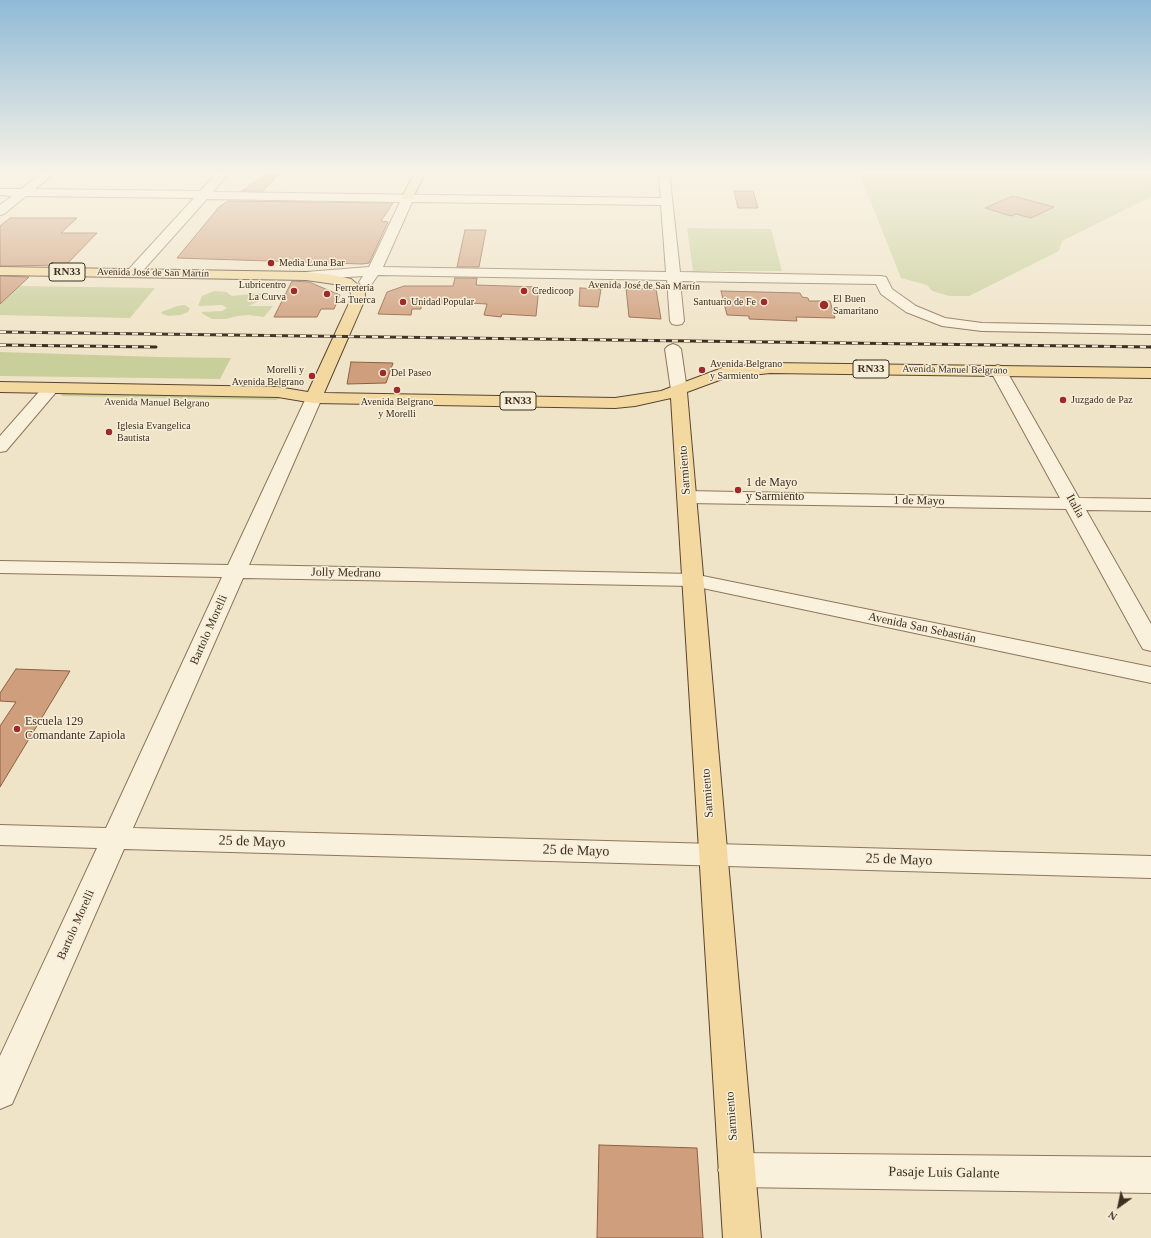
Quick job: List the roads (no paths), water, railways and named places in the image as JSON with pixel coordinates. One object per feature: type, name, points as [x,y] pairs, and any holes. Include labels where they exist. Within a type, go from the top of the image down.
[{"type":"main road","name":"Avenida José de San Martín","points":[[0,271],[306,276],[333,279]]},
{"type":"main road","name":"RN33","points":[[333,279],[346,282],[358,292]]},
{"type":"main road","name":"Bartolo Morelli","points":[[314,398],[358,299],[358,292]]},
{"type":"main road","name":"Avenida Manuel Belgrano","points":[[0,387],[278,392],[314,398],[615,403],[652,398],[679,390],[722,373],[770,368],[1151,373]]},
{"type":"main road","name":"Avenida Manuel Belgrano","points":[[322,380],[328,390],[336,394],[356,399]]},
{"type":"main road","name":"Sarmiento","points":[[679,390],[742,1238]]},
{"type":"main road","name":"Avenida Manuel Belgrano","points":[[0,400],[276,405],[314,398]]},
{"type":"street","points":[[134,272],[174,228]]},
{"type":"street","name":"Bartolo Morelli","points":[[358,292],[371,276],[394,228]]},
{"type":"street","points":[[668,228],[672,282],[677,321]]},
{"type":"street","name":"Avenida José de San Martín","points":[[306,276],[884,286],[911,308],[942,322],[982,327],[1151,330]]},
{"type":"street","name":"Avenida José de San Martín","points":[[333,279],[371,276]]},
{"type":"street","name":"Sarmiento","points":[[673,349],[679,390]]},
{"type":"street","name":"Italia","points":[[998,370],[1151,644]]},
{"type":"street","points":[[0,447],[51,388]]},
{"type":"street","name":"Bartolo Morelli","points":[[0,1093],[314,398]]},
{"type":"street","name":"1 de Mayo","points":[[686,497],[1151,505]]},
{"type":"street","name":"Jolly Medrano","points":[[0,567],[693,580]]},
{"type":"street","name":"Avenida San Sebastián","points":[[693,580],[1151,675]]},
{"type":"street","name":"25 de Mayo","points":[[0,835],[1151,867]]},
{"type":"street","name":"Pasaje Luis Galante","points":[[736,1170],[1151,1175]]},
{"type":"railway","points":[[0,332],[1151,347]]},
{"type":"railway","points":[[0,345],[156,347]]},
{"type":"place","name":"Media Luna Bar","points":[[271,263]]},
{"type":"place","name":"Lubricentro La Curva","points":[[294,291]]},
{"type":"place","name":"Credicoop","points":[[524,291]]},
{"type":"place","name":"Ferretería La Tuerca","points":[[327,294]]},
{"type":"place","name":"Unidad Popular","points":[[403,302]]},
{"type":"place","name":"Santuario de Fe","points":[[764,302]]},
{"type":"place","name":"El Buen Samaritano","points":[[824,305]]},
{"type":"place","name":"Avenida Belgrano y Sarmiento","points":[[702,370]]},
{"type":"place","name":"Del Paseo","points":[[383,373]]},
{"type":"place","name":"Morelli y Avenida Belgrano","points":[[312,376]]},
{"type":"place","name":"Avenida Belgrano y Morelli","points":[[397,390]]},
{"type":"place","name":"Juzgado de Paz","points":[[1063,400]]},
{"type":"place","name":"Iglesia Evangelica Bautista","points":[[109,432]]},
{"type":"place","name":"1 de Mayo y Sarmiento","points":[[738,490]]},
{"type":"place","name":"Escuela 129 Comandante Zapiola","points":[[17,729]]}]
